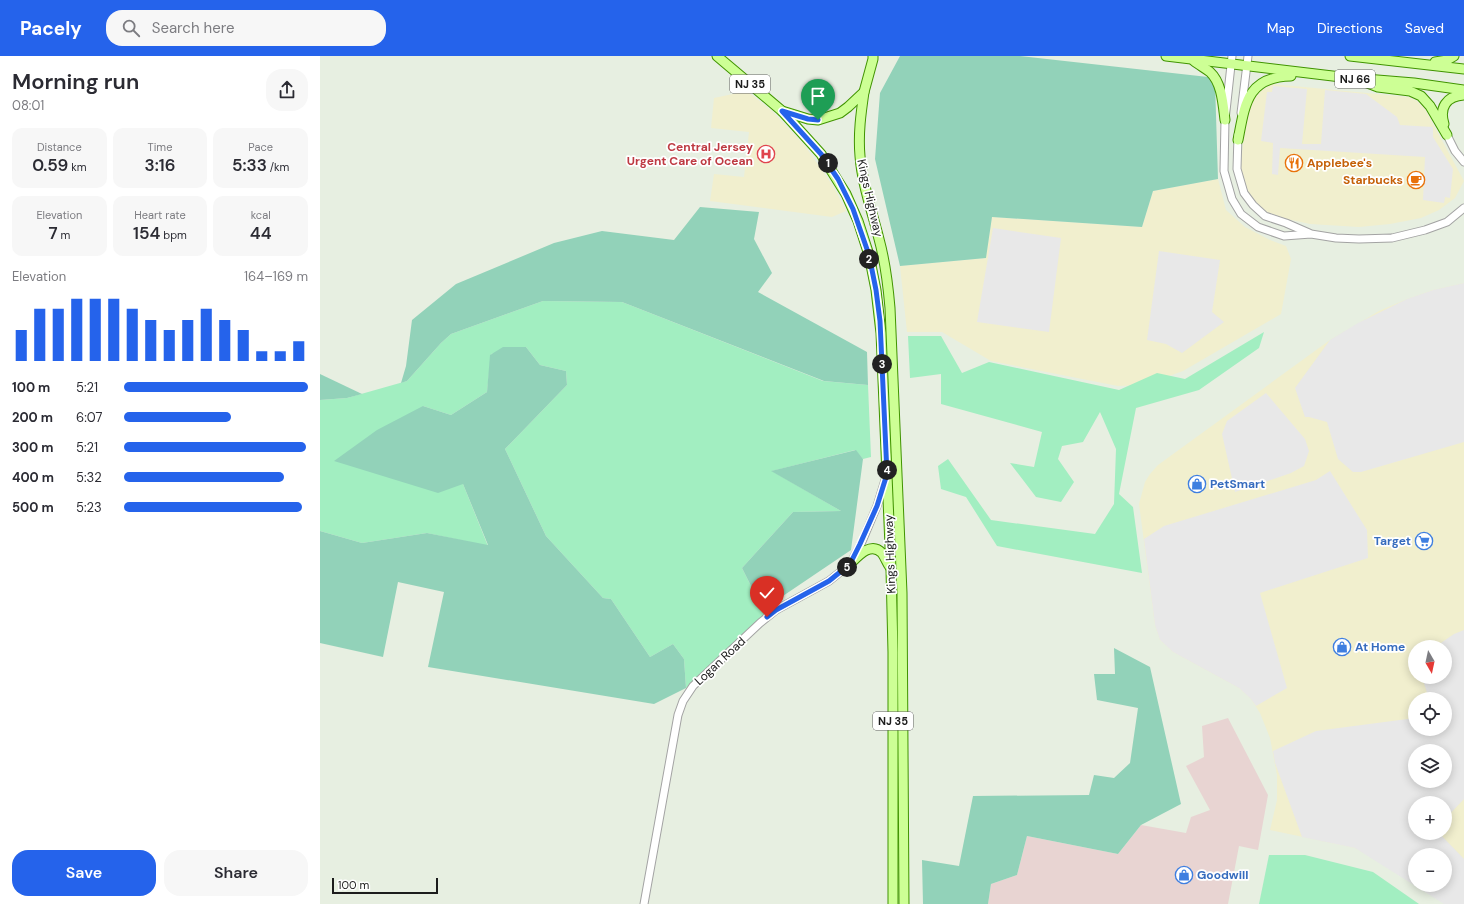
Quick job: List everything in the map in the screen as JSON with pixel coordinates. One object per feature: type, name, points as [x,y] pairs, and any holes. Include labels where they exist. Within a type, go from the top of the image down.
[{"type":"main road","name":"NJ 35","points":[[717,56],[782,111]]},
{"type":"main road","name":"NJ 66","points":[[1166,56],[1189,59],[1232,60],[1246,66],[1359,79],[1414,83],[1464,90]]},
{"type":"main road","name":"NJ 66","points":[[1350,56],[1464,69]]},
{"type":"main road","points":[[1418,63],[1447,60],[1454,56]]},
{"type":"main road","name":"NJ 35","points":[[864,92],[874,57]]},
{"type":"main road","points":[[1189,59],[1214,76],[1219,85],[1226,120]]},
{"type":"main road","points":[[1238,140],[1245,104],[1248,96],[1258,86],[1269,78],[1306,73]]},
{"type":"main road","points":[[1359,79],[1378,87],[1410,91],[1421,96],[1430,106],[1447,135]]},
{"type":"main road","points":[[782,111],[808,119],[824,119],[844,110],[864,92]]},
{"type":"main road","name":"Kings Highway","points":[[864,92],[859,130],[860,156],[864,180],[887,277],[890,315],[902,593],[904,904]]},
{"type":"main road","points":[[1447,135],[1442,117],[1443,108],[1452,98],[1464,95]]},
{"type":"main road","name":"Kings Highway","points":[[782,111],[821,154],[838,179],[853,209],[869,255],[876,290],[880,321],[891,570],[893,652],[893,904]]},
{"type":"main road","points":[[850,564],[866,550],[874,549],[882,554],[891,570]]},
{"type":"street","points":[[1248,56],[1238,140],[1237,169],[1244,193],[1253,205],[1265,216],[1311,234]]},
{"type":"street","points":[[1232,60],[1226,120],[1224,171],[1232,199],[1241,214],[1258,227],[1284,236],[1311,234],[1336,238],[1392,238],[1425,230],[1447,222],[1464,208]]},
{"type":"street","points":[[1447,135],[1455,150],[1464,162]]},
{"type":"street","name":"Logan Road","points":[[644,904],[678,715],[687,694],[696,683],[776,610],[829,581],[850,564],[877,506],[887,474]]},
{"type":"shaded area","points":[[1272,84],[1409,97],[1417,101],[1425,109],[1464,181],[1455,198],[1439,210],[1421,218],[1390,224],[1359,227],[1310,224],[1287,219],[1267,212],[1256,202],[1248,191],[1241,168],[1243,141],[1250,106],[1253,99],[1262,90]]},
{"type":"shaded area","points":[[1273,86],[1307,89],[1302,144],[1321,144],[1325,90],[1366,94],[1397,117],[1400,125],[1433,127],[1433,137],[1453,169],[1450,198],[1445,197],[1444,203],[1423,200],[1425,157],[1280,148],[1278,175],[1272,174],[1273,143],[1261,141],[1267,92],[1272,92]]},
{"type":"shaded area","points":[[747,91],[772,111],[805,146],[833,186],[846,211],[832,217],[710,201],[714,174],[744,177],[749,132],[711,128],[714,98]]},
{"type":"shaded area","points":[[1218,179],[1226,210],[1245,227],[1270,240],[1286,246],[1291,259],[1281,314],[1183,371],[1144,385],[1118,386],[991,361],[942,332],[907,332],[900,266],[986,258],[992,217],[1142,227],[1153,191]]},
{"type":"shaded area","points":[[993,228],[1061,238],[1049,332],[977,322]]},
{"type":"shaded area","points":[[1159,251],[1220,260],[1212,312],[1224,322],[1182,353],[1166,344],[1147,340]]},
{"type":"shaded area","points":[[1464,283],[1464,904],[1452,892],[1452,848],[1408,848],[1408,858],[1387,866],[1355,848],[1270,830],[1277,800],[1277,775],[1270,738],[1260,713],[1251,699],[1239,688],[1173,652],[1160,640],[1155,625],[1139,504],[1145,482],[1158,465],[1330,340],[1379,311],[1433,290]]},
{"type":"shaded area","points":[[1464,283],[1464,442],[1361,472],[1353,472],[1338,459],[1327,422],[1305,417],[1295,388],[1330,340],[1358,323],[1407,299],[1433,290]]},
{"type":"shaded area","points":[[1266,393],[1305,439],[1309,451],[1304,466],[1291,473],[1235,492],[1222,434],[1227,421]]},
{"type":"shaded area","points":[[1330,471],[1367,530],[1368,558],[1260,593],[1287,688],[1256,706],[1239,688],[1173,652],[1160,640],[1155,625],[1144,539],[1164,526],[1316,480]]},
{"type":"shaded area","points":[[1464,630],[1464,799],[1452,812],[1452,796],[1408,796],[1408,840],[1446,840],[1464,859],[1464,904],[1444,904],[1425,892],[1452,892],[1452,848],[1408,848],[1408,881],[1355,848],[1302,837],[1275,763],[1273,751],[1316,731],[1408,719],[1408,736],[1452,736],[1452,692],[1427,692],[1424,684],[1452,684],[1452,640],[1445,640]]},
{"type":"shaded area","points":[[1228,718],[1268,795],[1258,850],[1239,846],[1228,904],[988,904],[991,884],[1017,875],[1027,836],[1118,854],[1141,825],[1186,833],[1191,817],[1210,810],[1186,766],[1204,757],[1202,726]]},
{"type":"green space","points":[[900,56],[1020,56],[1208,77],[1215,83],[1218,179],[1153,191],[1142,227],[992,217],[986,258],[900,266],[875,159],[880,93]]},
{"type":"green space","points":[[700,207],[759,212],[754,239],[772,273],[758,292],[867,352],[868,385],[824,381],[622,302],[543,301],[451,334],[407,381],[401,383],[406,366],[412,320],[456,284],[554,243],[602,231],[674,240]]},
{"type":"green space","points":[[543,301],[622,302],[823,381],[868,385],[871,457],[863,459],[855,450],[772,471],[841,511],[793,512],[742,568],[759,602],[774,602],[778,609],[686,688],[684,659],[673,644],[650,657],[611,599],[603,598],[546,536],[505,449],[567,385],[566,371],[540,365],[526,347],[491,354],[487,392],[451,415],[423,406],[463,484],[488,546],[427,533],[362,543],[320,531],[320,400],[347,398],[407,381],[451,334]]},
{"type":"green space","points":[[1264,332],[1259,348],[1199,390],[1136,408],[1119,494],[1133,507],[1142,573],[997,546],[966,497],[941,489],[938,466],[948,459],[991,520],[1095,534],[1114,504],[1116,449],[1100,412],[1083,442],[1062,446],[1058,459],[1074,482],[1061,502],[1036,497],[1010,463],[1034,467],[1042,432],[941,404],[941,374],[910,378],[908,336],[941,336],[962,373],[989,362],[1119,390],[1157,373],[1185,379]]},
{"type":"green space","points":[[503,347],[526,347],[540,365],[566,371],[567,385],[505,449],[546,536],[603,598],[611,599],[650,657],[673,644],[684,659],[686,688],[654,704],[428,667],[444,592],[398,582],[383,657],[320,643],[320,531],[362,543],[427,533],[488,545],[463,484],[438,493],[334,461],[377,430],[423,406],[451,415],[487,392],[490,355]]},
{"type":"green space","points":[[320,374],[362,394],[347,398],[320,400]]},
{"type":"green space","points":[[856,450],[863,459],[851,550],[774,602],[759,602],[742,568],[793,512],[841,511],[771,471]]},
{"type":"green space","points":[[1114,648],[1150,667],[1181,804],[1141,825],[1118,854],[1027,836],[1017,875],[991,884],[988,904],[923,904],[922,860],[959,866],[973,796],[1089,795],[1094,775],[1114,778],[1130,763],[1138,708],[1097,700],[1094,674],[1115,674]]},
{"type":"green space","points":[[1269,855],[1305,855],[1373,872],[1419,904],[1259,904]]},
{"type":"place","name":"Central Jersey Urgent Care of Ocean","points":[[766,154]]},
{"type":"place","name":"Applebee's","points":[[1294,163]]},
{"type":"place","name":"Starbucks","points":[[1416,180]]},
{"type":"place","name":"PetSmart","points":[[1197,484]]},
{"type":"place","name":"Target","points":[[1424,541]]},
{"type":"place","name":"At Home","points":[[1342,647]]},
{"type":"place","name":"Goodwill","points":[[1184,875]]},
{"type":"route","points":[[767,617],[787,603],[829,581],[850,564],[877,506],[887,474],[881,333],[876,290],[869,255],[853,209],[831,167],[782,111],[808,119],[818,120]]}]
